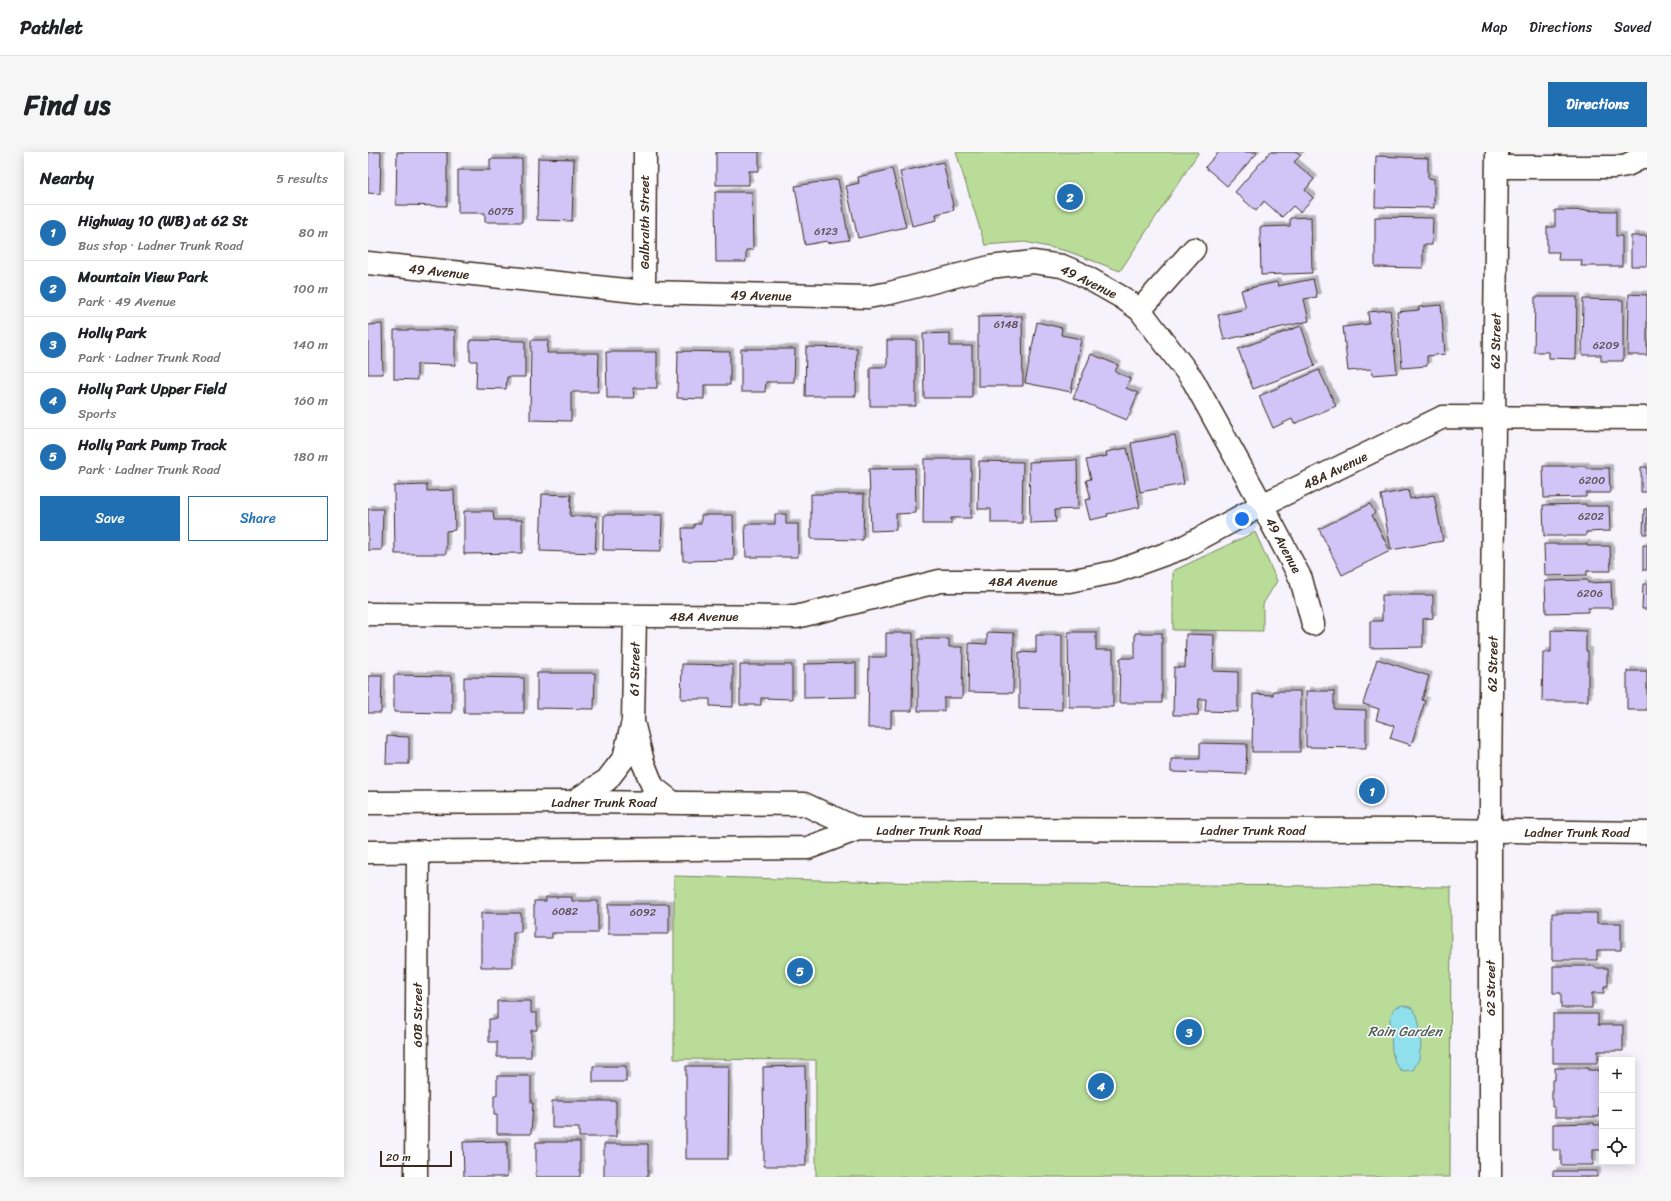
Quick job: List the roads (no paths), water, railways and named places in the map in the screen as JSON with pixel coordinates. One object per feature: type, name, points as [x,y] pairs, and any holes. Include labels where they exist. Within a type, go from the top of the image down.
[{"type":"street","name":"Galbraith Street","points":[[644,292],[645,152]]},
{"type":"street","points":[[1497,159],[1615,167],[1627,165],[1647,155]]},
{"type":"street","name":"62 Street","points":[[1490,1177],[1490,832],[1497,159]]},
{"type":"street","points":[[1140,310],[1194,249]]},
{"type":"street","name":"49 Avenue","points":[[368,263],[644,292],[868,297],[890,293],[990,267],[1034,262],[1062,266],[1079,273],[1123,298],[1140,310],[1193,380],[1301,578],[1313,624]]},
{"type":"street","name":"48A Avenue","points":[[368,614],[796,617],[940,580],[1069,580],[1116,572],[1182,548],[1262,505],[1443,418],[1647,418]]},
{"type":"street","name":"61 Street","points":[[573,802],[607,780],[624,758],[633,721],[635,616]]},
{"type":"street","name":"61 Street","points":[[633,721],[643,762],[654,786],[672,802]]},
{"type":"street","name":"Ladner Trunk Road","points":[[368,803],[672,802],[804,804],[858,830]]},
{"type":"street","name":"Ladner Trunk Road","points":[[368,852],[808,848],[858,830],[1425,830],[1647,833]]},
{"type":"street","name":"60B Street","points":[[416,1177],[418,852]]},
{"type":"water","name":"Rain Garden","points":[[1403,1005],[1412,1008],[1417,1015],[1421,1045],[1419,1059],[1413,1070],[1402,1071],[1395,1063],[1392,1051],[1390,1018],[1394,1008]]},
{"type":"place","name":"Mountain View Park","points":[[1070,197]]},
{"type":"place","name":"Highway 10 (WB) at 62 St","points":[[1372,791]]},
{"type":"place","name":"Holly Park Pump Track","points":[[800,971]]},
{"type":"place","name":"Holly Park","points":[[1189,1032]]},
{"type":"place","name":"Holly Park Upper Field","points":[[1101,1086]]}]
